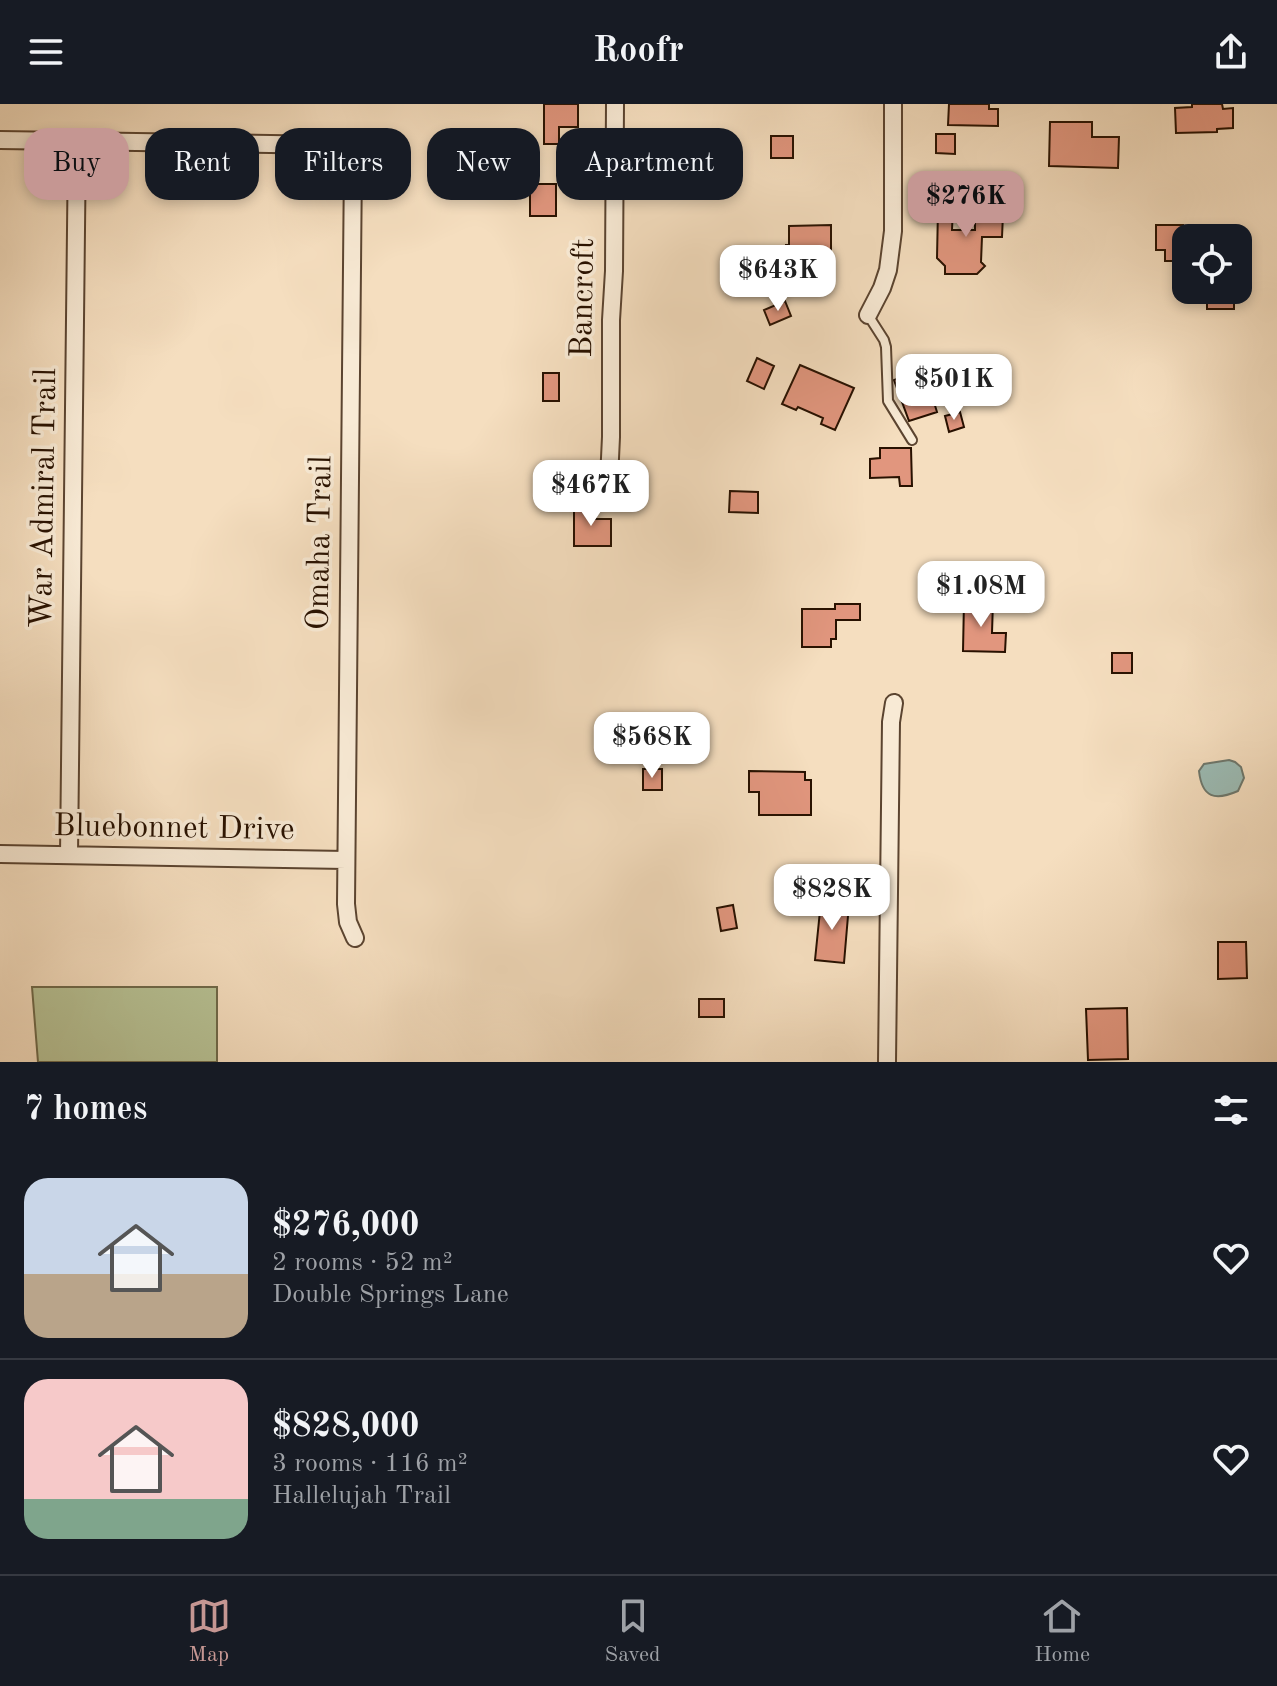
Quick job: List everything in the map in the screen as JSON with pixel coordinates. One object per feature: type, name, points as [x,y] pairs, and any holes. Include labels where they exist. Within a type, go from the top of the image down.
[{"type":"street","name":"Bancroft","points":[[601,492],[609,479],[611,437],[615,104]]},
{"type":"street","points":[[868,315],[888,270],[893,231],[893,104]]},
{"type":"street","points":[[0,140],[24,140]]},
{"type":"street","name":"Omaha Trail","points":[[129,142],[336,145],[346,150],[353,161],[346,911],[355,938]]},
{"type":"street","name":"War Admiral Trail","points":[[69,855],[76,200]]},
{"type":"street","points":[[887,1062],[891,722],[894,703]]},
{"type":"street","name":"Bluebonnet Drive","points":[[0,854],[346,860]]},
{"type":"lane","points":[[868,315],[886,347],[888,401],[912,440]]},
{"type":"green space","points":[[32,987],[217,987],[217,1062],[38,1062]]},
{"type":"water","points":[[1229,760],[1241,767],[1244,778],[1238,791],[1223,796],[1211,795],[1203,787],[1199,771],[1204,764]]},
{"type":"building","points":[[544,104],[578,104],[578,127],[556,128],[556,144],[544,144]]},
{"type":"building","points":[[949,104],[989,104],[989,109],[998,109],[998,126],[948,125]]},
{"type":"building","points":[[1192,104],[1222,104],[1223,109],[1233,108],[1233,128],[1217,129],[1217,132],[1176,133],[1175,108],[1192,107]]},
{"type":"building","points":[[1050,122],[1092,122],[1092,137],[1119,137],[1118,168],[1049,166]]},
{"type":"building","points":[[936,134],[955,134],[955,154],[936,153]]},
{"type":"building","points":[[771,136],[793,136],[793,158],[771,158]]},
{"type":"building","points":[[540,184],[556,184],[556,216],[530,216],[530,200],[540,200]]},
{"type":"building","points":[[975,203],[994,204],[993,214],[1003,214],[1002,237],[982,237],[981,262],[985,266],[977,274],[945,274],[945,266],[937,258],[938,209],[953,207],[952,230],[975,230]]},
{"type":"building","points":[[831,225],[831,260],[824,260],[824,271],[813,271],[813,280],[787,280],[789,226]]},
{"type":"building","points":[[1156,225],[1172,225],[1172,261],[1165,261],[1165,250],[1156,250]]},
{"type":"building","points":[[785,301],[791,316],[770,325],[764,310]]},
{"type":"building","points":[[1207,304],[1234,304],[1234,309],[1207,309]]},
{"type":"building","points":[[757,358],[774,366],[764,389],[747,381]]},
{"type":"building","points":[[949,359],[958,385],[941,390],[943,396],[933,399],[937,412],[909,421],[894,380]]},
{"type":"building","points":[[800,365],[854,388],[835,430],[821,424],[823,418],[782,404]]},
{"type":"building","points":[[543,373],[559,373],[559,401],[543,401]]},
{"type":"building","points":[[960,412],[964,427],[949,432],[945,416]]},
{"type":"building","points":[[880,448],[911,448],[912,486],[900,486],[899,477],[870,478],[870,459],[880,458]]},
{"type":"building","points":[[730,491],[758,492],[758,513],[729,512]]},
{"type":"building","points":[[574,505],[593,505],[593,519],[611,519],[611,546],[574,546]]},
{"type":"building","points":[[964,601],[993,601],[992,633],[1006,633],[1005,652],[963,651]]},
{"type":"building","points":[[835,604],[860,604],[860,620],[836,620],[836,639],[831,639],[831,647],[802,647],[802,609],[835,609]]},
{"type":"building","points":[[1112,653],[1132,653],[1132,673],[1112,673]]},
{"type":"building","points":[[643,769],[662,769],[662,790],[643,790]]},
{"type":"building","points":[[749,771],[805,772],[805,780],[811,780],[811,815],[759,815],[759,792],[749,792]]},
{"type":"building","points":[[821,901],[849,904],[844,963],[815,960]]},
{"type":"building","points":[[733,905],[737,928],[721,931],[717,908]]},
{"type":"building","points":[[1218,942],[1246,942],[1247,978],[1218,979]]},
{"type":"building","points":[[699,999],[724,999],[724,1017],[699,1017]]},
{"type":"building","points":[[1127,1008],[1128,1059],[1088,1060],[1086,1009]]}]
